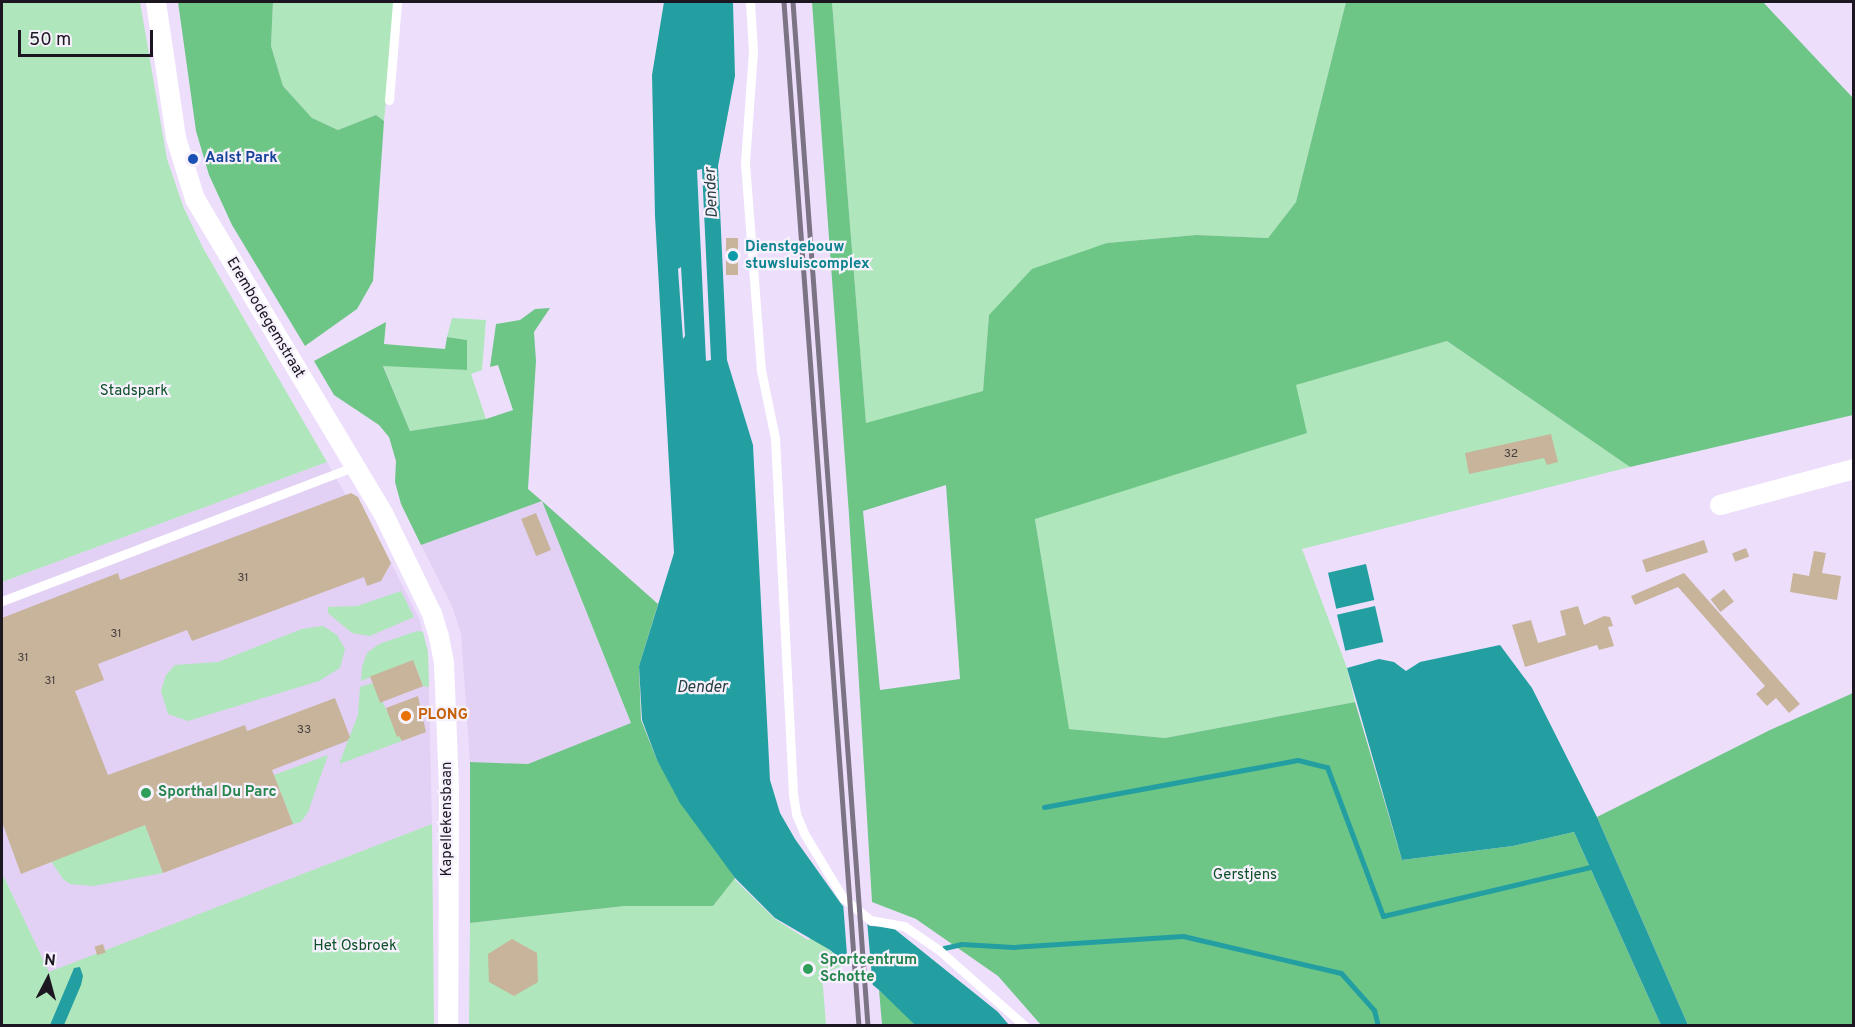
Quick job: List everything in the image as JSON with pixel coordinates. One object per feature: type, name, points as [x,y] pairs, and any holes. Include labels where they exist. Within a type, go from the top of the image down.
[{"type":"street","name":"Erembodegemstraat","points":[[156,2],[176,138],[195,199],[383,513],[432,614]]},
{"type":"street","points":[[1720,505],[1854,469]]},
{"type":"street","name":"Kapellekensbaan","points":[[432,614],[444,663],[448,778],[448,1026]]},
{"type":"lane","points":[[389,100],[397,2]]},
{"type":"lane","points":[[750,2],[753,51],[745,163],[761,370],[776,438],[793,794],[796,814],[805,835],[843,898],[870,920],[904,926],[939,950],[1025,1026]]},
{"type":"lane","points":[[2,601],[355,466]]},
{"type":"shaded area","points":[[327,462],[347,497],[359,500],[419,618],[428,652],[432,824],[49,973],[2,873],[2,582]]},
{"type":"shaded area","points":[[542,501],[631,724],[528,764],[470,762],[461,634],[452,606],[421,545]]},
{"type":"green space","name":"Stadspark","points":[[2,2],[140,2],[167,159],[183,206],[203,248],[327,462],[2,582]]},
{"type":"green space","points":[[178,2],[273,2],[271,46],[283,86],[312,118],[338,130],[376,115],[384,121],[373,281],[357,309],[305,346],[232,225],[209,175],[196,131]]},
{"type":"green space","points":[[273,2],[395,2],[384,121],[376,115],[338,130],[312,118],[283,86],[271,46]]},
{"type":"green space","name":"Gerstjens","points":[[812,2],[832,2],[866,423],[983,391],[989,315],[1032,269],[1107,243],[1196,235],[1268,238],[1296,202],[1346,2],[1763,2],[1853,98],[1853,415],[1630,467],[1447,341],[1296,385],[1307,433],[1035,519],[1069,729],[1165,738],[1355,702],[1402,860],[1513,846],[1574,832],[1661,1025],[1041,1025],[998,976],[916,919],[872,902],[849,515]],"holes":[[[946,485],[960,679],[880,690],[863,511]]]},
{"type":"green space","points":[[832,2],[1346,2],[1296,202],[1268,238],[1196,235],[1107,243],[989,315],[983,391],[866,424]]},
{"type":"green space","points":[[550,308],[534,332],[536,361],[528,489],[542,501],[421,545],[401,504],[395,482],[396,461],[389,437],[379,425],[334,395],[314,361],[386,322],[384,344],[445,349],[447,337],[467,340],[467,370],[383,366],[410,431],[486,419],[513,410],[498,365],[490,367],[496,324],[520,320],[535,309]]},
{"type":"green space","points":[[452,318],[486,320],[482,370],[471,374],[486,419],[410,431],[383,365],[467,370],[467,340],[447,337]]},
{"type":"green space","points":[[1447,341],[1630,467],[1302,549],[1347,668],[1355,702],[1165,738],[1068,729],[1035,518],[1306,433],[1295,385]]},
{"type":"green space","points":[[542,501],[658,604],[639,666],[641,720],[657,760],[735,878],[713,906],[625,906],[470,923],[470,762],[528,764],[631,723]]},
{"type":"green space","points":[[401,591],[414,617],[370,636],[352,633],[328,613],[328,607],[357,606]]},
{"type":"green space","points":[[323,626],[337,635],[345,649],[340,668],[319,681],[188,721],[168,714],[161,691],[166,675],[175,665],[218,662],[302,629]]},
{"type":"green space","points":[[417,631],[423,632],[428,652],[429,687],[423,686],[413,660],[361,681],[362,667],[367,653],[379,644]]},
{"type":"green space","points":[[373,683],[402,741],[339,764],[358,715],[360,687]]},
{"type":"green space","points":[[1853,693],[1853,1025],[1688,1025],[1597,817],[1770,730]]},
{"type":"green space","points":[[328,755],[308,812],[301,822],[293,824],[274,775]]},
{"type":"green space","name":"Het Osbroek","points":[[432,824],[434,1025],[2,1025],[2,873],[49,972]]},
{"type":"green space","points":[[145,825],[163,873],[94,886],[70,884],[63,879],[51,861]]},
{"type":"green space","points":[[734,879],[775,919],[808,940],[811,938],[819,942],[847,964],[822,974],[826,1025],[469,1026],[470,923],[625,906],[713,906]]},
{"type":"green space","points":[[879,990],[905,1014],[915,1025],[882,1025]]},
{"type":"water","name":"Dender","points":[[664,2],[733,2],[735,76],[718,166],[727,360],[753,445],[770,780],[780,813],[795,839],[842,905],[870,926],[892,927],[998,1012],[1009,1025],[915,1025],[879,990],[830,950],[775,918],[735,878],[680,803],[657,760],[642,720],[639,666],[674,553],[655,216],[652,75]],"holes":[[[702,169],[711,360],[706,361],[697,170]],[[681,267],[685,336],[683,339],[678,269]]]},
{"type":"water","points":[[1366,564],[1374,600],[1336,609],[1328,573]]},
{"type":"water","points":[[1375,606],[1383,642],[1345,651],[1337,615]]},
{"type":"water","points":[[1500,645],[1532,688],[1597,817],[1688,1025],[1661,1025],[1574,832],[1513,846],[1402,860],[1347,668],[1379,659],[1394,662],[1406,671],[1420,662]]},
{"type":"water","points":[[80,967],[83,976],[81,985],[64,1025],[50,1025],[74,968]]},
{"type":"pier","points":[[843,902],[867,920],[873,989],[848,968]]},
{"type":"building","name":"Dienstgebouw stuwsluiscomplex","points":[[726,238],[738,238],[738,275],[726,275]]},
{"type":"building","points":[[1551,434],[1558,462],[1547,465],[1544,458],[1469,474],[1465,453]]},
{"type":"building","points":[[351,493],[358,497],[391,563],[381,581],[367,586],[364,577],[192,641],[187,630],[98,664],[104,680],[75,691],[108,775],[245,725],[247,731],[335,698],[350,737],[347,741],[272,770],[293,824],[163,873],[145,825],[21,874],[2,822],[2,618],[118,573],[120,580]]},
{"type":"building","points":[[536,513],[551,550],[536,556],[521,519]]},
{"type":"building","points":[[1704,540],[1708,552],[1646,572],[1642,560]]},
{"type":"building","points":[[1746,548],[1749,556],[1735,562],[1732,553]]},
{"type":"building","points":[[1814,551],[1826,553],[1822,573],[1841,576],[1837,600],[1790,592],[1793,573],[1809,576]]},
{"type":"building","points":[[1684,573],[1800,704],[1789,713],[1776,698],[1767,706],[1756,694],[1765,686],[1678,587],[1635,605],[1631,596]]},
{"type":"building","points":[[1724,589],[1734,602],[1720,612],[1711,599]]},
{"type":"building","points":[[1578,606],[1584,625],[1604,616],[1610,617],[1613,626],[1608,627],[1614,646],[1599,650],[1597,645],[1525,667],[1512,625],[1531,620],[1538,643],[1566,635],[1560,611]]},
{"type":"building","points":[[413,660],[423,686],[380,703],[370,676]]},
{"type":"building","name":"PLONG","points":[[418,696],[426,732],[402,741],[399,736],[397,737],[386,708]]},
{"type":"building","points":[[512,939],[537,953],[538,982],[514,996],[489,982],[488,954]]},
{"type":"building","points":[[103,944],[106,953],[97,955],[94,947]]},
{"type":"waterway","points":[[1044,807],[1298,760],[1327,767],[1383,916],[1590,867]]},
{"type":"waterway","points":[[944,948],[962,944],[1013,947],[1183,936],[1341,973],[1374,1010],[1378,1026]]},
{"type":"railway","points":[[784,2],[859,1026]]},
{"type":"railway","points":[[793,2],[868,1026]]},
{"type":"place","name":"Aalst Park","points":[[193,159]]},
{"type":"place","name":"Dienstgebouw stuwsluiscomplex","points":[[733,256]]},
{"type":"place","name":"PLONG","points":[[406,716]]},
{"type":"place","name":"Sporthal Du Parc","points":[[146,793]]},
{"type":"place","name":"Sportcentrum Schotte","points":[[808,969]]}]
